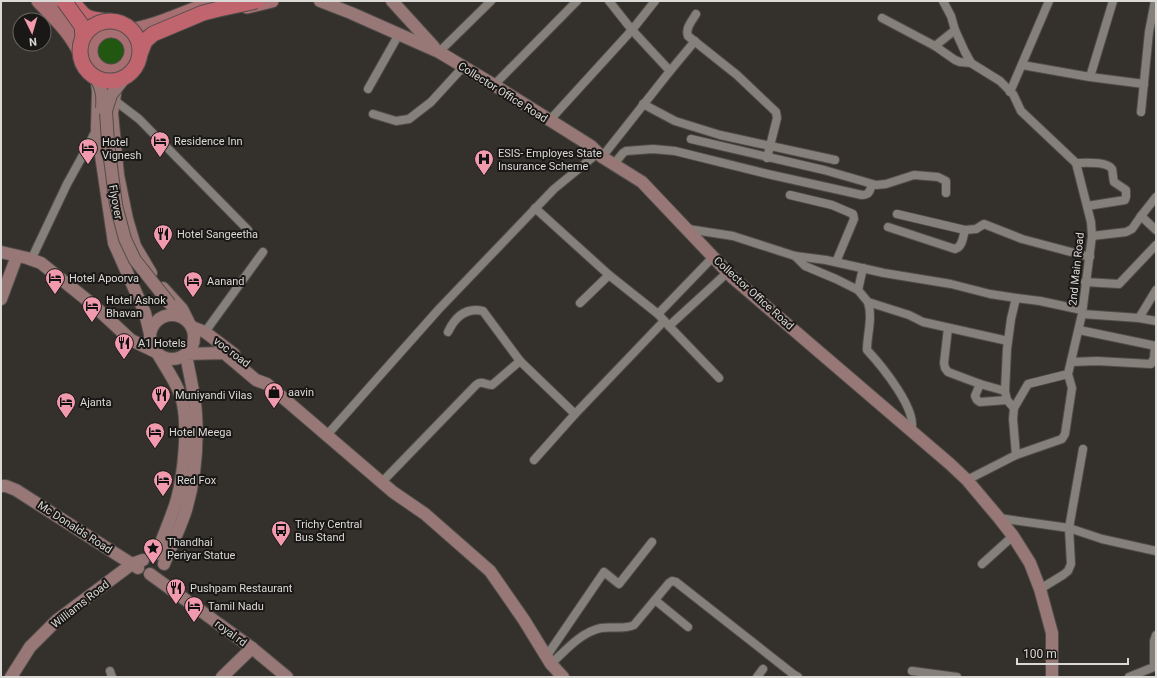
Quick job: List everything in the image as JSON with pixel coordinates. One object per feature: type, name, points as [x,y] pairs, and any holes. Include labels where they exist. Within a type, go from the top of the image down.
[{"type":"highway","points":[[64,1],[82,26],[83,37],[80,46],[90,63],[106,81],[116,80],[129,65],[145,41],[153,34],[203,14],[256,1]]},
{"type":"highway","points":[[72,1],[86,17],[108,28]]},
{"type":"highway","points":[[131,30],[149,30],[194,12],[235,1]]},
{"type":"highway","points":[[83,37],[94,26],[108,28],[120,23],[131,30],[139,44],[129,65]]},
{"type":"main road","points":[[38,1],[68,33],[90,63]]},
{"type":"main road","points":[[53,1],[80,33],[98,92],[96,128],[114,243],[145,313],[152,347],[157,353],[176,387],[183,403],[185,438],[182,469],[177,498],[157,554]]},
{"type":"main road","points":[[72,22],[86,31],[92,32],[108,28],[128,31],[146,27],[217,1]]},
{"type":"main road","points":[[1,252],[41,263],[92,304],[131,340],[169,359],[175,359],[186,354],[193,345],[194,339],[182,309],[150,272],[135,246],[127,219],[118,175],[113,124],[116,88],[142,43],[210,15],[272,1]]},
{"type":"main road","name":"Collector Office Road","points":[[320,1],[352,13],[439,52],[591,146],[600,155],[642,182],[728,272],[967,480],[1013,536],[1030,563],[1040,589],[1052,633],[1052,677]]},
{"type":"main road","points":[[392,1],[439,52]]},
{"type":"main road","points":[[90,63],[91,45],[94,40],[108,28]]},
{"type":"main road","points":[[108,28],[124,36],[128,42],[131,48],[129,65]]},
{"type":"main road","name":"Flyover","points":[[90,63],[102,89],[102,128],[117,233],[122,247],[130,264],[148,289],[167,309],[187,321]]},
{"type":"main road","name":"Flyover","points":[[129,65],[111,95],[106,111],[108,143],[117,211],[125,239],[135,260],[167,309]]},
{"type":"main road","points":[[96,128],[113,124]]},
{"type":"main road","points":[[1,299],[17,256]]},
{"type":"main road","points":[[150,334],[155,322],[167,309]]},
{"type":"main road","name":"voc road","points":[[187,321],[205,332],[262,374],[267,384]]},
{"type":"main road","name":"voc road","points":[[186,354],[224,353],[256,380],[267,384],[393,492],[425,514],[490,571],[524,620],[548,660],[563,677]]},
{"type":"main road","points":[[148,574],[156,575],[162,571],[184,516],[196,466],[196,413],[186,354]]},
{"type":"main road","name":"Mc Donalds Road","points":[[1,486],[6,486],[16,490],[138,562],[148,574]]},
{"type":"main road","points":[[138,562],[150,554],[157,554],[162,558],[167,580],[174,591]]},
{"type":"main road","name":"Williams Road","points":[[11,677],[30,647],[57,620],[138,562]]},
{"type":"main road","name":"royal rd","points":[[148,574],[174,591],[252,648],[286,677]]},
{"type":"main road","points":[[222,677],[252,648]]},
{"type":"street","points":[[439,52],[490,1]]},
{"type":"street","points":[[494,85],[577,1]]},
{"type":"street","points":[[609,1],[632,30],[670,71]]},
{"type":"street","points":[[549,120],[632,30],[655,1]]},
{"type":"street","points":[[943,1],[971,63]]},
{"type":"street","points":[[1010,92],[1049,1]]},
{"type":"street","points":[[1090,77],[1113,1]]},
{"type":"street","points":[[1142,112],[1149,32],[1155,1]]},
{"type":"street","points":[[696,14],[686,32],[688,36],[737,75],[776,112],[777,118],[767,158]]},
{"type":"street","points":[[882,18],[936,46],[955,60],[971,63],[1000,81],[1010,92],[1021,111],[1076,163],[1097,163],[1109,166],[1112,170],[1114,182],[1126,190],[1125,200],[1087,206]]},
{"type":"street","points":[[936,46],[955,30]]},
{"type":"street","points":[[368,89],[399,34]]},
{"type":"street","points":[[327,435],[439,309],[535,208],[554,189],[600,155],[695,41]]},
{"type":"street","points":[[1022,65],[1090,77],[1144,84]]},
{"type":"street","points":[[373,114],[396,121],[409,119],[431,102],[463,67]]},
{"type":"street","points":[[114,100],[139,119],[248,230]]},
{"type":"street","points":[[643,104],[675,121],[720,135],[835,160]]},
{"type":"street","points":[[31,260],[67,184],[96,128]]},
{"type":"street","points":[[691,139],[767,158],[824,170],[872,184],[886,184],[914,175],[938,177],[946,181],[946,193]]},
{"type":"street","points":[[614,164],[626,151],[653,149],[675,151],[862,195],[866,195],[869,192],[872,184]]},
{"type":"street","name":"2nd Main Road","points":[[1068,374],[1079,330],[1092,236],[1091,222],[1076,163]]},
{"type":"street","points":[[790,195],[832,205],[853,214],[854,219],[836,262]]},
{"type":"street","points":[[1092,236],[1126,232],[1132,229],[1140,216],[1156,197]]},
{"type":"street","points":[[535,208],[609,275],[664,320],[719,378]]},
{"type":"street","points":[[897,214],[965,230],[976,229],[984,224],[1022,239],[1090,257]]},
{"type":"street","points":[[1140,216],[1156,230]]},
{"type":"street","points":[[888,227],[955,248],[960,246],[965,230]]},
{"type":"street","points":[[688,229],[733,236],[795,256],[836,262],[884,273],[951,284],[990,294],[1040,301],[1082,312],[1156,321]]},
{"type":"street","points":[[1085,282],[1120,284],[1156,245]]},
{"type":"street","points":[[205,332],[263,252]]},
{"type":"street","points":[[795,256],[805,266],[858,290],[868,302],[871,310],[867,350],[880,364],[910,410],[914,426],[912,431]]},
{"type":"street","points":[[534,460],[575,414],[664,320],[713,257]]},
{"type":"street","points":[[858,290],[863,268]]},
{"type":"street","points":[[664,320],[728,272]]},
{"type":"street","points":[[580,304],[609,275]]},
{"type":"street","points":[[1139,318],[1156,290]]},
{"type":"street","points":[[1014,408],[1007,400],[1006,391],[1008,341],[1016,298]]},
{"type":"street","points":[[868,302],[924,322],[1008,341]]},
{"type":"street","points":[[448,332],[453,322],[463,313],[477,310],[483,311],[520,361],[575,414]]},
{"type":"street","points":[[948,328],[944,363],[948,372],[980,384],[1006,391]]},
{"type":"street","points":[[1071,362],[1104,361],[1151,364],[1154,358],[1155,346],[1079,330]]},
{"type":"street","points":[[382,482],[476,385],[483,382],[489,385],[492,384],[520,361]]},
{"type":"street","points":[[967,480],[1016,455],[1062,439],[1065,434],[1072,388],[1068,374],[1028,384],[1014,408],[1013,419],[1016,455]]},
{"type":"street","points":[[980,384],[975,396],[976,400],[980,402],[1007,400]]},
{"type":"street","points":[[1040,589],[1068,571],[1071,564],[1069,528],[1083,449]]},
{"type":"street","points":[[999,518],[1069,528],[1102,539],[1156,551]]},
{"type":"street","points":[[982,564],[1013,536]]},
{"type":"street","points":[[548,660],[604,572],[619,584],[652,542]]},
{"type":"street","points":[[548,660],[592,631],[601,628],[629,627],[634,625],[669,583],[676,582],[794,676]]},
{"type":"street","points":[[655,600],[688,627]]},
{"type":"street","points":[[1129,677],[1155,669],[1154,641],[1156,635]]},
{"type":"street","points":[[757,677],[763,669]]},
{"type":"street","points":[[912,672],[957,677]]},
{"type":"green space","points":[[111,34],[123,39],[128,51],[123,63],[111,68],[99,63],[94,51],[99,39]]},
{"type":"place","name":"Residence Inn","points":[[160,158]]},
{"type":"place","name":"Hotel Vignesh","points":[[88,165]]},
{"type":"place","name":"ESIS- Employes State Insurance Scheme","points":[[484,176]]},
{"type":"place","name":"Hotel Sangeetha","points":[[163,251]]},
{"type":"place","name":"Hotel Apoorva","points":[[55,295]]},
{"type":"place","name":"Aanand","points":[[193,298]]},
{"type":"place","name":"Hotel Ashok Bhavan","points":[[92,323]]},
{"type":"place","name":"A1 Hotels","points":[[124,360]]},
{"type":"place","name":"aavin","points":[[274,409]]},
{"type":"place","name":"Muniyandi Vilas","points":[[161,412]]},
{"type":"place","name":"Ajanta","points":[[66,419]]},
{"type":"place","name":"Hotel Meega","points":[[155,449]]},
{"type":"place","name":"Red Fox","points":[[163,497]]},
{"type":"place","name":"Trichy Central Bus Stand","points":[[281,547]]},
{"type":"place","name":"Thandhai Periyar Statue","points":[[153,565]]},
{"type":"place","name":"Pushpam Restaurant","points":[[176,605]]},
{"type":"place","name":"Tamil Nadu","points":[[194,623]]}]
